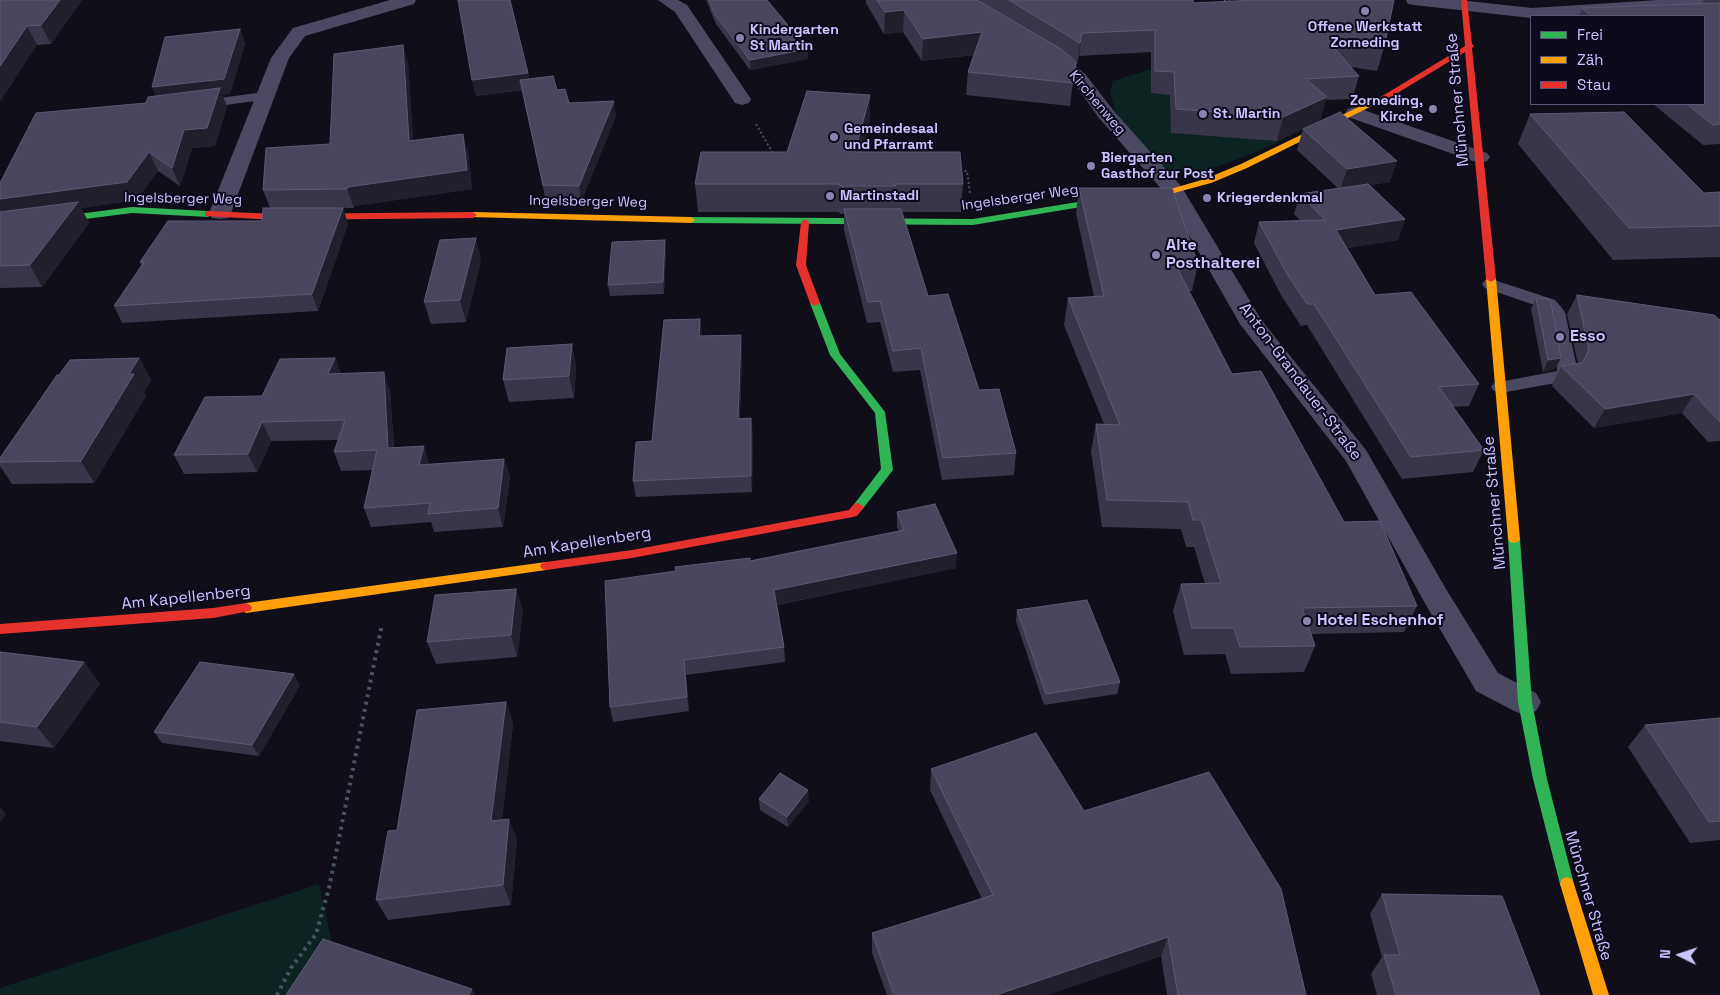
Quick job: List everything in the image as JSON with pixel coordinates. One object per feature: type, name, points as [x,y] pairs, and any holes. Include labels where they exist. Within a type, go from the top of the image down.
[{"type":"street","points":[[220,213],[280,58],[299,32],[408,0]]},
{"type":"street","points":[[666,0],[681,9],[742,99]]},
{"type":"street","points":[[1414,0],[1464,3],[1532,13],[1720,1]]},
{"type":"street","points":[[1588,0],[1632,7]]},
{"type":"street","name":"Münchner Straße","points":[[1464,3],[1470,46],[1510,482],[1526,702],[1540,779],[1562,866],[1601,995]]},
{"type":"street","name":"Kirchenweg","points":[[1032,46],[1065,66],[1080,79],[1106,114],[1174,190]]},
{"type":"street","points":[[1174,190],[1208,180],[1244,166],[1356,113],[1470,46]]},
{"type":"street","points":[[1356,113],[1480,157]]},
{"type":"street","name":"Ingelsberger Weg","points":[[0,227],[132,210],[276,217],[469,215],[805,222],[973,222],[1042,205],[1174,190]]},
{"type":"street","name":"Anton-Grandauer-Straße","points":[[1174,190],[1252,324],[1357,456],[1436,597],[1487,682],[1526,702]]},
{"type":"street","name":"Am Kapellenberg","points":[[0,629],[213,614],[632,554],[853,513],[887,470],[880,412],[835,355],[801,265],[805,222]]},
{"type":"lane","points":[[180,107],[265,96]]},
{"type":"lane","points":[[1491,284],[1549,304],[1556,312],[1567,368],[1565,376],[1501,387]]},
{"type":"path","points":[[1224,0],[1230,0],[1234,6]]},
{"type":"path","points":[[742,99],[777,161]]},
{"type":"path","points":[[958,171],[968,171],[973,222]]},
{"type":"path","points":[[277,995],[290,968],[316,934],[329,888],[389,588]]},
{"type":"green space","points":[[1168,64],[1299,102],[1317,122],[1264,149],[1204,172],[1185,175],[1169,171],[1159,166],[1121,122],[1114,108],[1110,90],[1113,81]]},
{"type":"green space","points":[[319,884],[332,942],[298,995],[0,995],[0,988]]},
{"type":"building","points":[[0,0],[60,0],[41,25],[27,26],[0,66]]},
{"type":"building","points":[[458,0],[510,0],[528,73],[472,80]]},
{"type":"building","points":[[709,0],[767,0],[808,49],[750,60],[715,15]]},
{"type":"building","points":[[877,0],[977,0],[1061,49],[1076,62],[1073,83],[968,72],[982,32],[923,39],[904,10],[885,12]]},
{"type":"building","points":[[1009,0],[1193,0],[1193,3],[1256,0],[1394,0],[1384,48],[1327,40],[1359,76],[1306,79],[1327,97],[1283,117],[1176,109],[1174,72],[1155,71],[1155,30],[1082,33],[1080,43]]},
{"type":"building","points":[[1720,3],[1720,124],[1713,125],[1688,105],[1705,105],[1705,15],[1590,15],[1582,8]]},
{"type":"building","points":[[240,29],[224,79],[152,87],[165,37]]},
{"type":"building","points":[[403,45],[409,141],[463,134],[467,170],[348,187],[347,189],[263,190],[266,148],[330,144],[334,54]]},
{"type":"building","points":[[553,76],[557,90],[565,89],[569,103],[614,101],[579,186],[543,185],[520,80]]},
{"type":"building","points":[[220,88],[207,128],[184,130],[172,168],[149,152],[127,182],[0,199],[0,183],[36,113],[146,103],[148,97]]},
{"type":"building","points":[[807,91],[870,95],[855,152],[960,152],[963,184],[840,186],[839,184],[695,184],[701,152],[787,152]]},
{"type":"building","points":[[1340,112],[1397,161],[1347,169],[1303,129]]},
{"type":"building","points":[[1624,112],[1704,193],[1720,192],[1720,226],[1629,228],[1530,114]]},
{"type":"building","points":[[1368,184],[1405,219],[1336,230],[1375,295],[1411,292],[1479,384],[1439,387],[1484,450],[1411,457],[1314,304],[1307,304],[1287,274],[1259,222],[1325,220],[1300,194]]},
{"type":"building","points":[[1079,188],[1172,188],[1198,264],[1175,264],[1232,374],[1261,371],[1344,522],[1380,521],[1417,606],[1302,608],[1315,646],[1240,647],[1234,628],[1192,628],[1181,584],[1221,583],[1201,520],[1193,520],[1188,502],[1107,500],[1096,424],[1120,425],[1068,298],[1104,296]]},
{"type":"building","points":[[78,202],[30,265],[0,266],[0,212]]},
{"type":"building","points":[[263,208],[343,208],[312,294],[114,306],[144,262],[140,262],[168,221],[262,221]]},
{"type":"building","points":[[844,209],[901,209],[928,296],[948,294],[979,390],[999,389],[1016,453],[943,458],[921,348],[893,351],[880,301],[868,302]]},
{"type":"building","points":[[476,238],[460,300],[424,302],[440,240]]},
{"type":"building","points":[[665,240],[663,282],[608,285],[612,242]]},
{"type":"building","points":[[1577,295],[1714,315],[1720,320],[1720,422],[1694,394],[1605,409],[1561,366],[1582,363],[1589,350]]},
{"type":"building","points":[[1536,298],[1548,299],[1551,303],[1561,358],[1548,360]]},
{"type":"building","points":[[700,319],[699,336],[741,335],[738,419],[751,418],[751,476],[633,481],[636,442],[652,441],[664,320]]},
{"type":"building","points":[[572,344],[569,376],[503,380],[507,348]]},
{"type":"building","points":[[139,358],[129,374],[134,374],[81,461],[0,462],[0,458],[57,375],[59,375],[70,360]]},
{"type":"building","points":[[335,358],[328,374],[384,372],[388,448],[424,446],[419,465],[504,459],[498,508],[428,514],[430,503],[364,508],[377,450],[334,452],[345,420],[262,422],[248,454],[174,455],[205,397],[262,396],[280,359]]},
{"type":"building","points":[[935,504],[957,553],[774,590],[784,647],[684,660],[687,697],[610,707],[605,581],[676,571],[675,567],[750,558],[750,561],[904,530],[897,512]]},
{"type":"building","points":[[516,589],[511,635],[427,642],[435,595]]},
{"type":"building","points":[[1087,600],[1120,682],[1046,694],[1017,610]]},
{"type":"building","points":[[0,652],[84,662],[37,727],[0,722]]},
{"type":"building","points":[[200,662],[294,674],[252,745],[154,732]]},
{"type":"building","points":[[506,702],[491,821],[509,819],[503,885],[376,900],[388,831],[397,830],[417,710]]},
{"type":"building","points":[[1720,718],[1720,821],[1709,822],[1645,725]]},
{"type":"building","points":[[1036,733],[1084,811],[1209,772],[1281,889],[1306,995],[1178,995],[1168,937],[996,995],[894,995],[872,933],[993,895],[931,769]]},
{"type":"building","points":[[780,773],[808,790],[787,817],[759,799]]},
{"type":"building","points":[[1382,894],[1502,896],[1540,995],[1396,995],[1384,955],[1400,955]]},
{"type":"building","points":[[323,939],[472,989],[469,995],[286,995]]},
{"type":"traffic: fast","points":[[691,220],[973,222],[1084,204]]},
{"type":"traffic: fast","points":[[0,227],[132,210],[208,214]]},
{"type":"traffic: fast","points":[[815,303],[835,355],[880,412],[887,470],[858,507]]},
{"type":"traffic: fast","points":[[1514,539],[1525,702],[1540,779],[1567,884]]},
{"type":"traffic: slow","points":[[1084,204],[1174,190],[1208,181],[1244,166],[1378,101]]},
{"type":"traffic: slow","points":[[473,215],[691,220]]},
{"type":"traffic: slow","points":[[1491,279],[1514,539]]},
{"type":"traffic: slow","points":[[246,608],[546,566]]},
{"type":"traffic: slow","points":[[1567,884],[1601,995]]},
{"type":"traffic: jam","points":[[1464,0],[1491,279]]},
{"type":"traffic: jam","points":[[1378,101],[1470,46]]},
{"type":"traffic: jam","points":[[208,214],[276,217],[473,215]]},
{"type":"traffic: jam","points":[[805,222],[801,265],[815,303]]},
{"type":"traffic: jam","points":[[546,566],[632,554],[853,513],[858,507]]},
{"type":"traffic: jam","points":[[0,629],[213,613],[246,608]]},
{"type":"place","name":"Offene Werkstatt Zorneding","points":[[1365,11]]},
{"type":"place","name":"Kindergarten St Martin","points":[[740,38]]},
{"type":"place","name":"Zorneding, Kirche","points":[[1433,109]]},
{"type":"place","name":"St. Martin","points":[[1203,114]]},
{"type":"place","name":"Gemeindesaal und Pfarramt","points":[[834,137]]},
{"type":"place","name":"Biergarten Gasthof zur Post","points":[[1091,166]]},
{"type":"place","name":"Martinstadl","points":[[830,196]]},
{"type":"place","name":"Kriegerdenkmal","points":[[1207,198]]},
{"type":"place","name":"Alte Posthalterei","points":[[1156,255]]},
{"type":"place","name":"Esso","points":[[1560,337]]},
{"type":"place","name":"Hotel Eschenhof","points":[[1307,621]]}]
